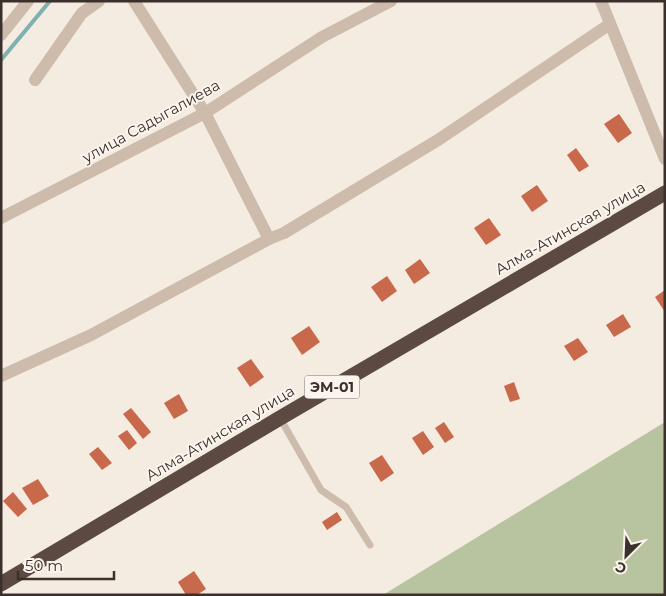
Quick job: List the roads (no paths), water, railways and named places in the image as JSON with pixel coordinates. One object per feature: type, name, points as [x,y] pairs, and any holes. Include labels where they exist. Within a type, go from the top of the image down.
[{"type":"highway","name":"Алма-Атинская улица","points":[[1,584],[665,193]]},
{"type":"street","points":[[1,35],[28,1]]},
{"type":"street","points":[[35,80],[82,13],[99,1]]},
{"type":"street","points":[[134,1],[205,113],[269,239]]},
{"type":"street","name":"улица Садыгалиева","points":[[1,218],[205,113],[322,37],[391,1]]},
{"type":"street","points":[[601,1],[665,160]]},
{"type":"street","points":[[1,376],[91,335],[269,239],[284,233],[438,140],[610,24]]},
{"type":"lane","points":[[280,418],[321,490],[346,507],[370,545]]},
{"type":"waterway","points":[[1,60],[50,1]]}]
